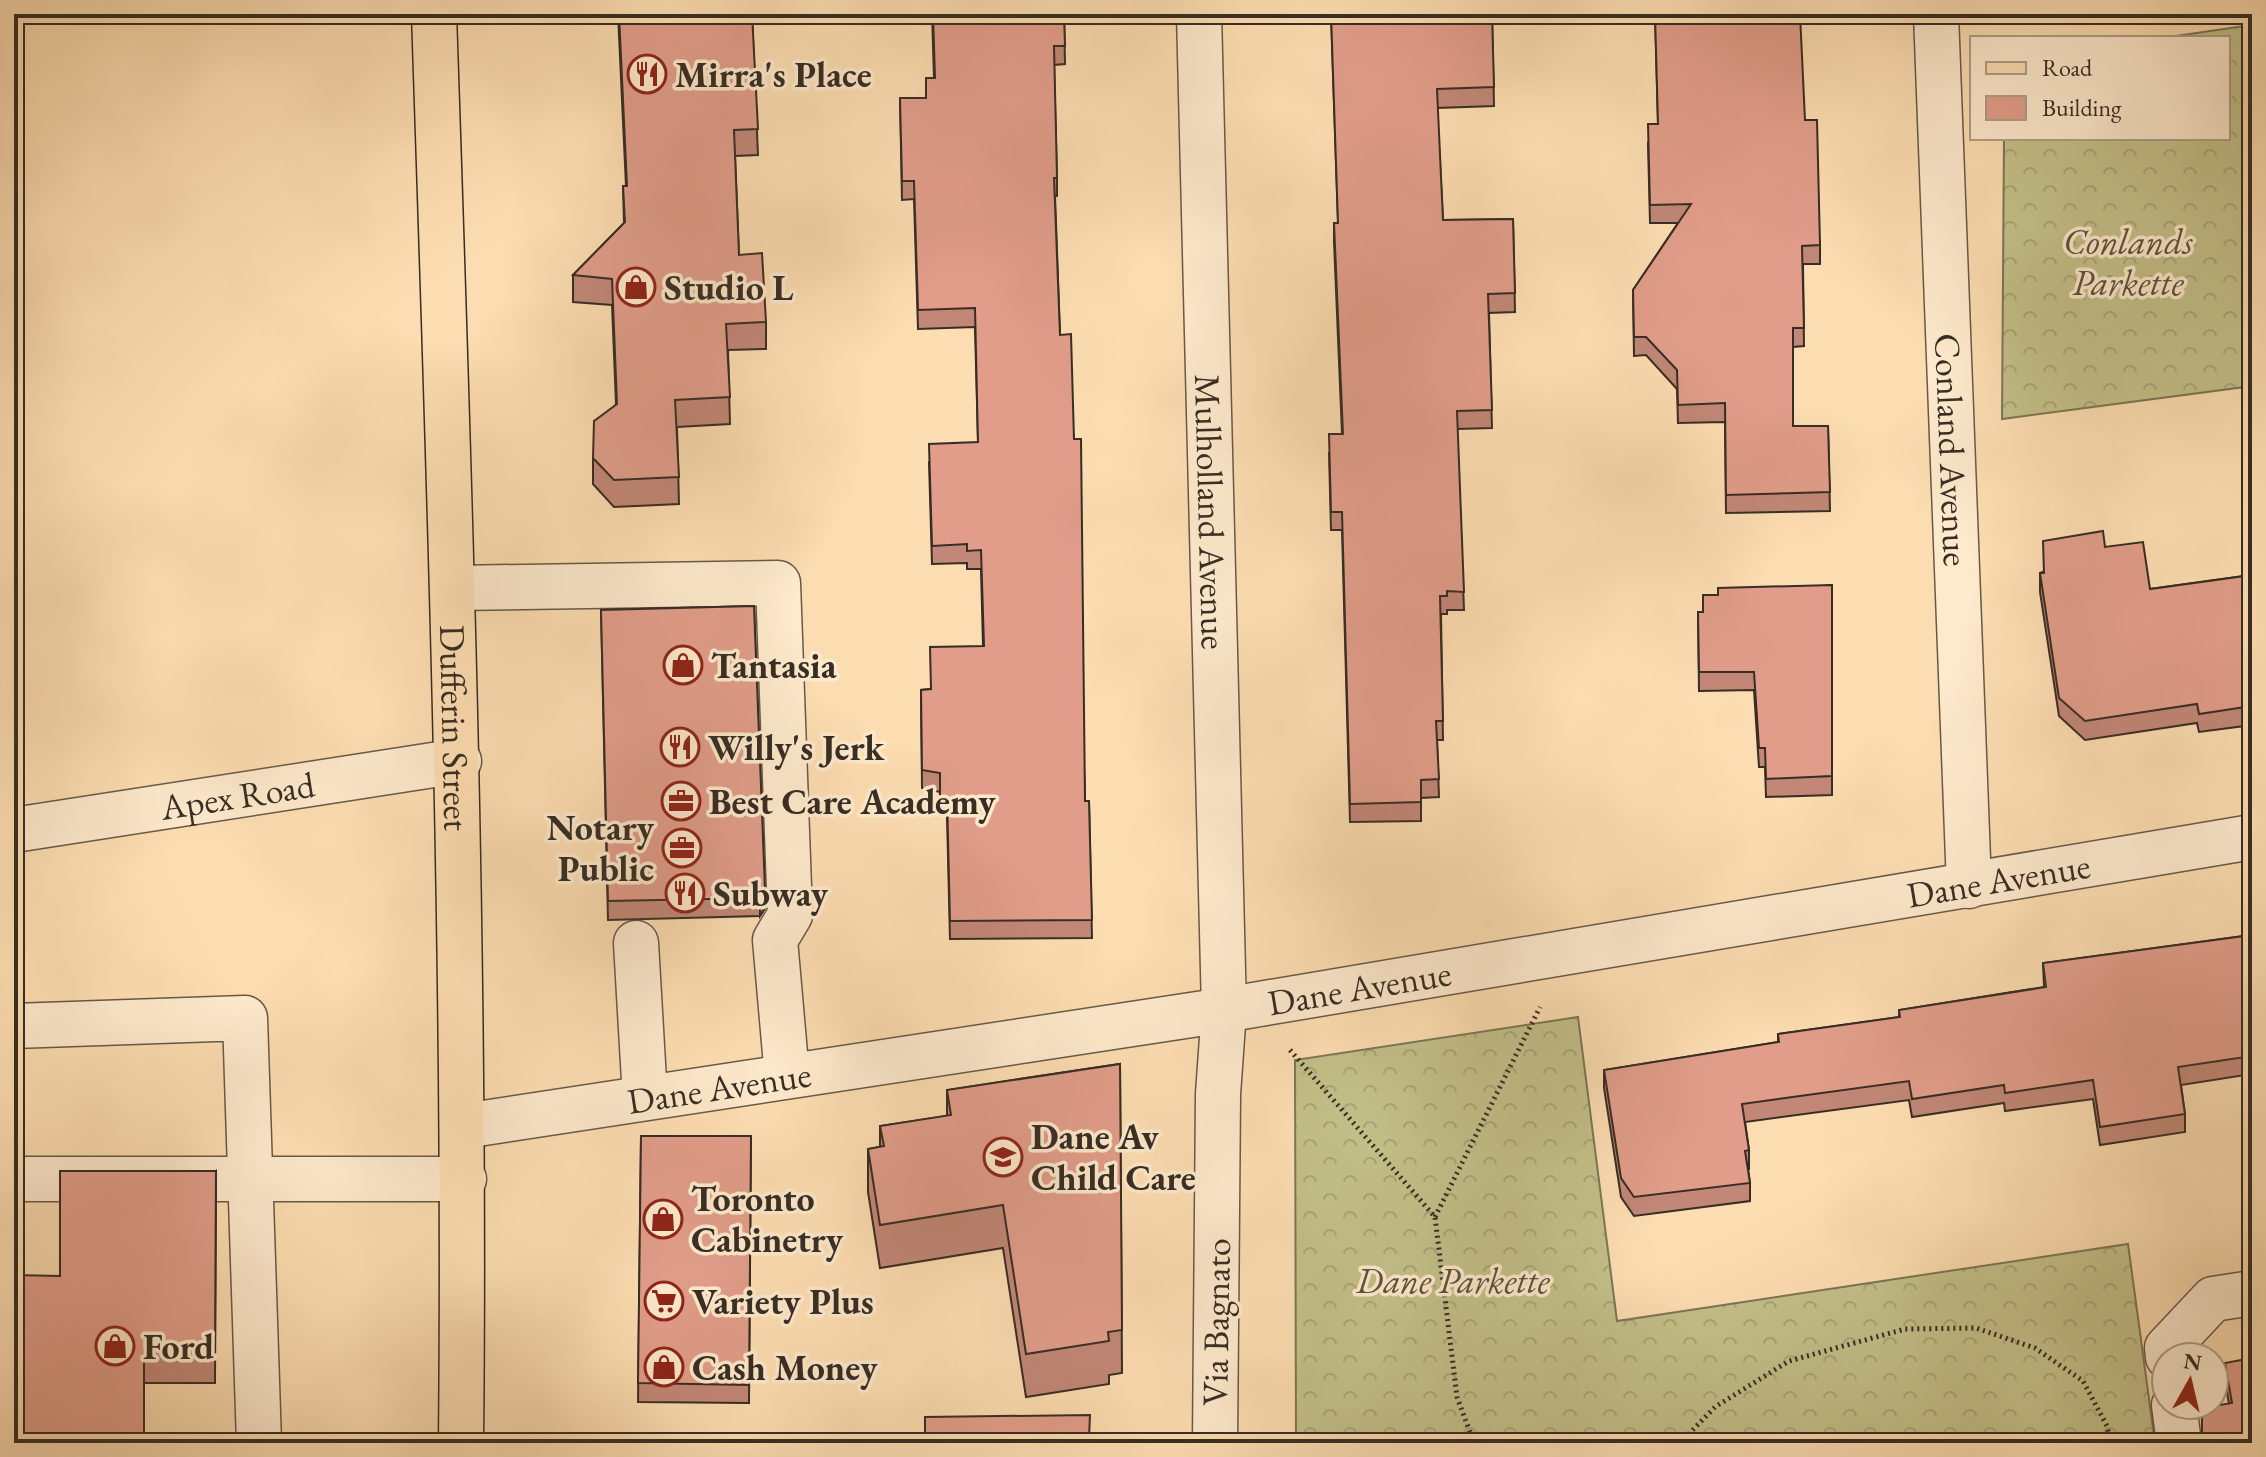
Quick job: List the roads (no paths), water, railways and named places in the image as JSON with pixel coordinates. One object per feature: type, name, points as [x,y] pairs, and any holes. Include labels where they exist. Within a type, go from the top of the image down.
[{"type":"main road","name":"Dufferin Street","points":[[434,14],[459,761],[464,1126],[461,1443]]},
{"type":"street","name":"Mulholland Avenue","points":[[1199,14],[1224,1010]]},
{"type":"street","name":"Conland Avenue","points":[[1936,14],[1969,886]]},
{"type":"street","points":[[453,588],[778,583],[790,915],[775,940],[787,1076]]},
{"type":"street","name":"Apex Road","points":[[14,830],[459,761]]},
{"type":"street","name":"Dane Avenue","points":[[464,1126],[1224,1010],[2252,837]]},
{"type":"street","points":[[636,943],[645,1098]]},
{"type":"street","name":"Via Bagnato","points":[[1215,1443],[1218,1094],[1224,1010]]},
{"type":"street","points":[[14,1026],[245,1018],[259,1443]]},
{"type":"street","points":[[14,1179],[464,1179]]},
{"type":"street","points":[[2174,1341],[2213,1299],[2252,1293]]},
{"type":"street","points":[[2176,1421],[2179,1443]]},
{"type":"place","name":"Mirra's Place","points":[[647,74]]},
{"type":"place","name":"Studio L","points":[[636,287]]},
{"type":"place","name":"Tantasia","points":[[683,665]]},
{"type":"place","name":"Willy's Jerk","points":[[680,747]]},
{"type":"place","name":"Best Care Academy","points":[[681,801]]},
{"type":"place","name":"Notary Public","points":[[682,848]]},
{"type":"place","name":"Subway","points":[[685,893]]},
{"type":"place","name":"Dane Av Child Care","points":[[1003,1157]]},
{"type":"place","name":"Toronto Cabinetry","points":[[663,1219]]},
{"type":"place","name":"Variety Plus","points":[[664,1301]]},
{"type":"place","name":"Ford","points":[[115,1346]]},
{"type":"place","name":"Cash Money","points":[[664,1367]]},
{"type":"park label","name":"Conlands Parkette","points":[[2128,262]]},
{"type":"park label","name":"Dane Parkette","points":[[1453,1280]]}]
